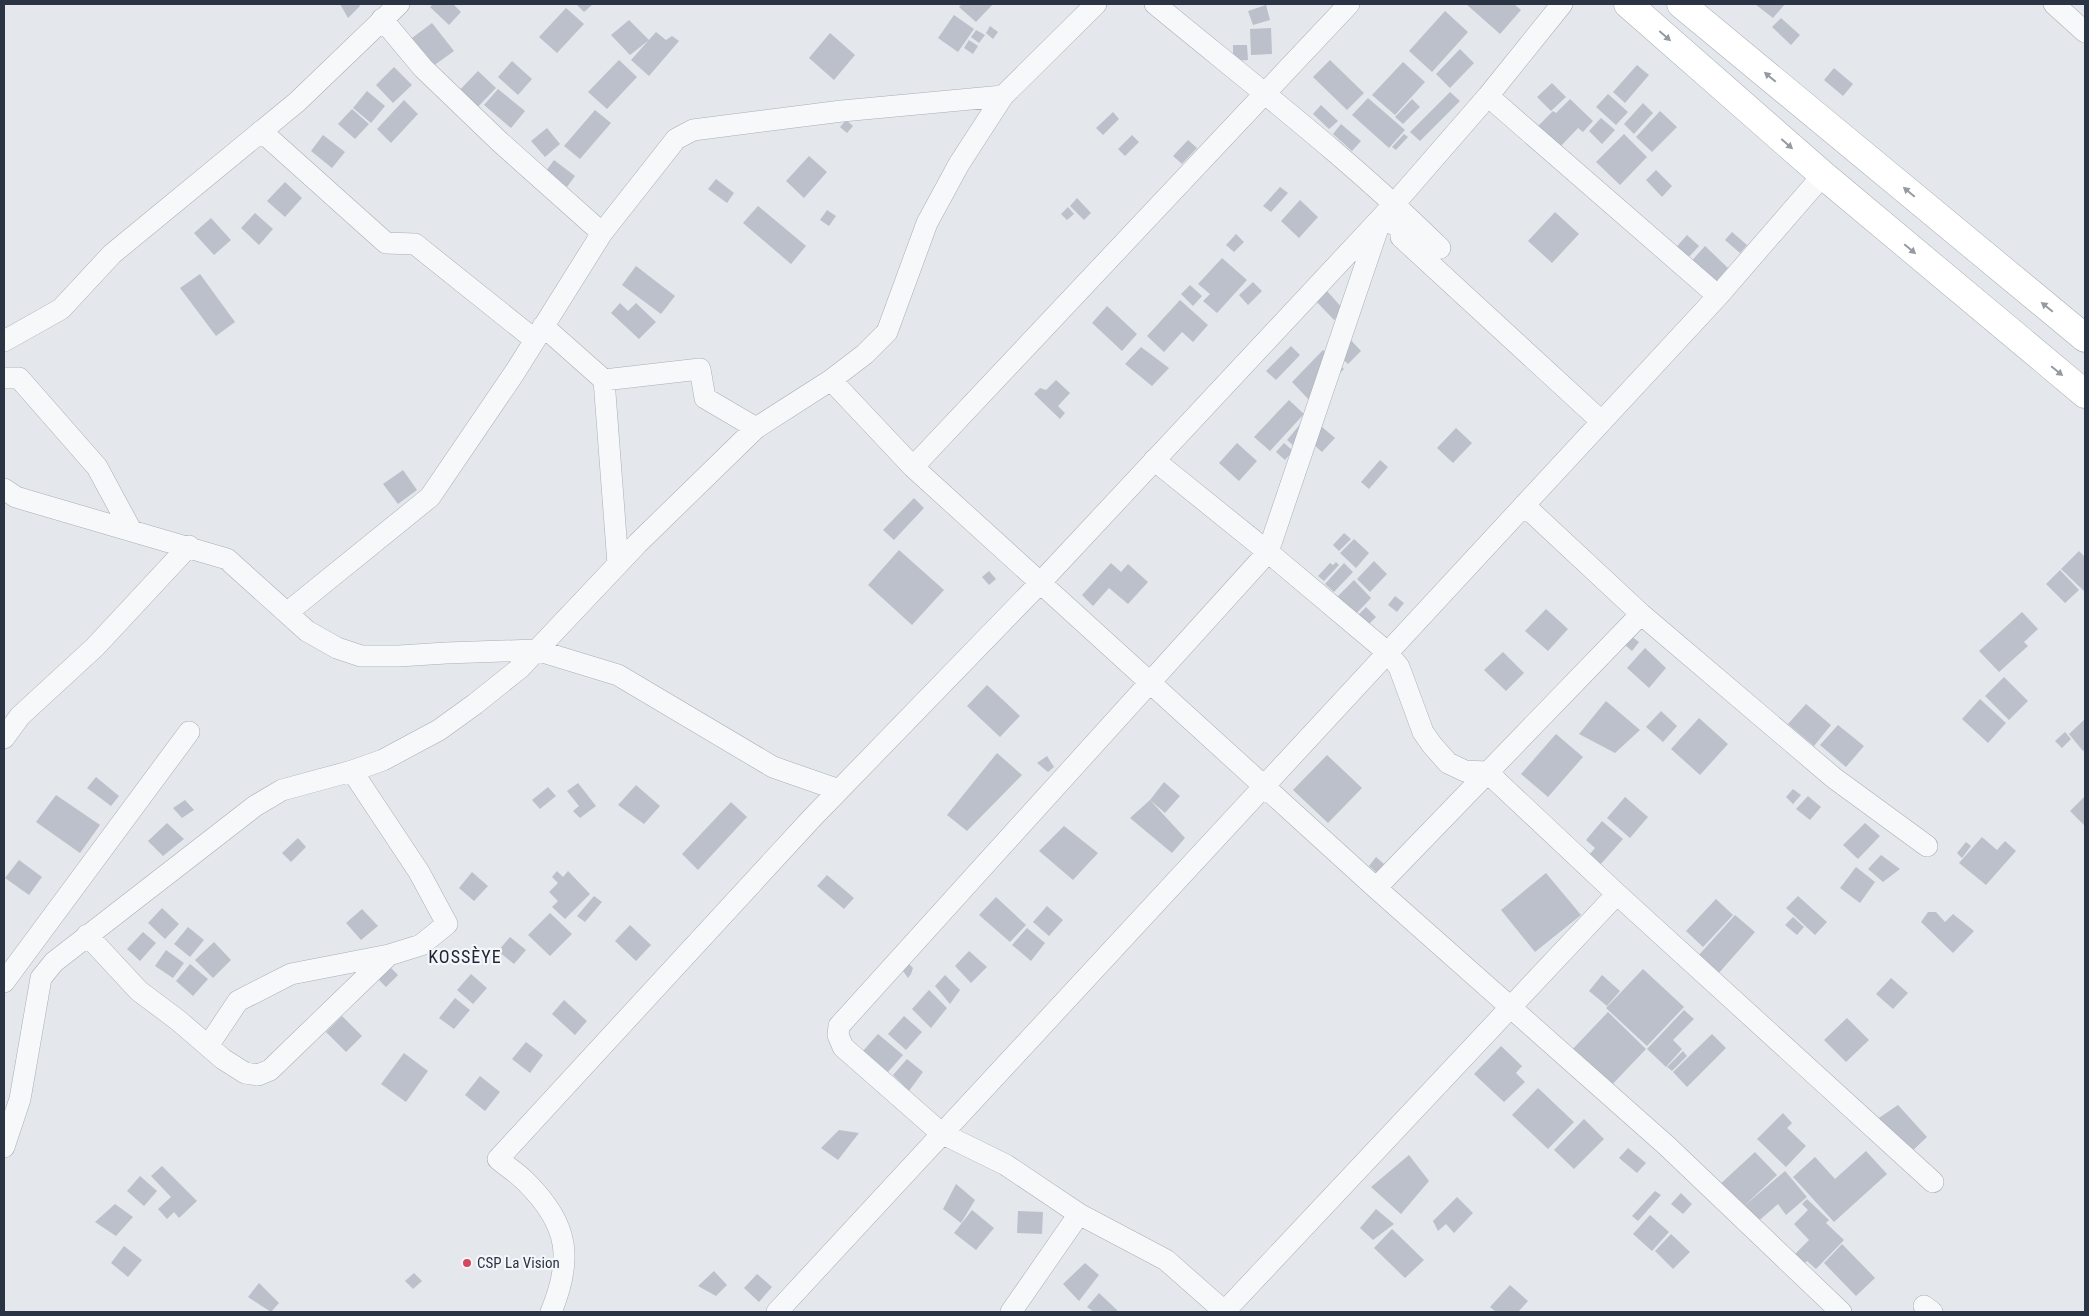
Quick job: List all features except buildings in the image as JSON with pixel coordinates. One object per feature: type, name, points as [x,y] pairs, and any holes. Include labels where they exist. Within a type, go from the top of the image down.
[{"type":"main road","points":[[1628,4],[1823,175],[2085,394]]},
{"type":"main road","points":[[1681,4],[2085,338]]},
{"type":"street","points":[[4,341],[61,310],[112,254],[297,102],[399,4]]},
{"type":"street","points":[[4,1147],[20,1099],[41,978],[54,962],[255,806],[282,790],[352,771],[383,760],[440,730],[520,668],[618,564],[756,428],[831,380],[865,354],[887,332],[927,223],[959,164],[1003,96],[1096,4]]},
{"type":"street","points":[[1155,4],[1265,92],[1388,210],[1601,421]]},
{"type":"street","points":[[913,467],[1349,4]]},
{"type":"street","points":[[551,1312],[558,1296],[564,1269],[565,1249],[559,1224],[526,1182],[498,1159],[839,790],[1040,583],[1388,210],[1488,96],[1562,4]]},
{"type":"street","points":[[2054,4],[2085,32]]},
{"type":"street","points":[[382,19],[423,68],[500,142],[602,233]]},
{"type":"street","points":[[288,612],[430,497],[539,333],[602,233],[676,139],[693,130],[842,111],[1003,96]]},
{"type":"street","points":[[1488,96],[1718,296]]},
{"type":"street","points":[[261,131],[386,243],[415,244],[604,380],[700,369],[705,398],[756,428]]},
{"type":"street","points":[[777,1312],[1718,296],[1823,175]]},
{"type":"street","points":[[1388,210],[1268,552],[839,1026],[838,1036],[843,1047],[941,1133],[1006,1165],[1079,1214],[1166,1260],[1225,1312],[1617,894]]},
{"type":"street","points":[[4,378],[19,378],[96,466],[131,530]]},
{"type":"street","points":[[604,380],[618,564]]},
{"type":"street","points":[[831,380],[913,467],[1376,888],[1667,1146],[1841,1312]]},
{"type":"street","points":[[1154,460],[1387,652],[1399,667],[1423,732],[1448,763],[1465,771],[1488,772],[1617,894],[1933,1182]]},
{"type":"street","points":[[8,497],[189,546],[227,559],[307,631],[336,648],[361,656],[536,650],[618,675],[773,768],[839,790]]},
{"type":"street","points":[[1524,505],[1641,614],[1834,778],[1927,846]]},
{"type":"street","points":[[4,738],[20,716],[95,647],[189,546]]},
{"type":"street","points":[[1376,888],[1641,614]]},
{"type":"street","points":[[4,982],[189,732]]},
{"type":"street","points":[[208,1046],[238,1001],[291,974],[389,955],[421,945],[447,924],[419,872],[352,771]]},
{"type":"street","points":[[87,935],[139,991],[223,1058],[246,1073],[258,1074],[270,1070],[389,955]]},
{"type":"street","points":[[1011,1312],[1079,1214]]},
{"type":"place","name":"CSP La Vision","points":[[467,1263]]},
{"type":"district","name":"KOSSÈYE","points":[[465,957]]}]
